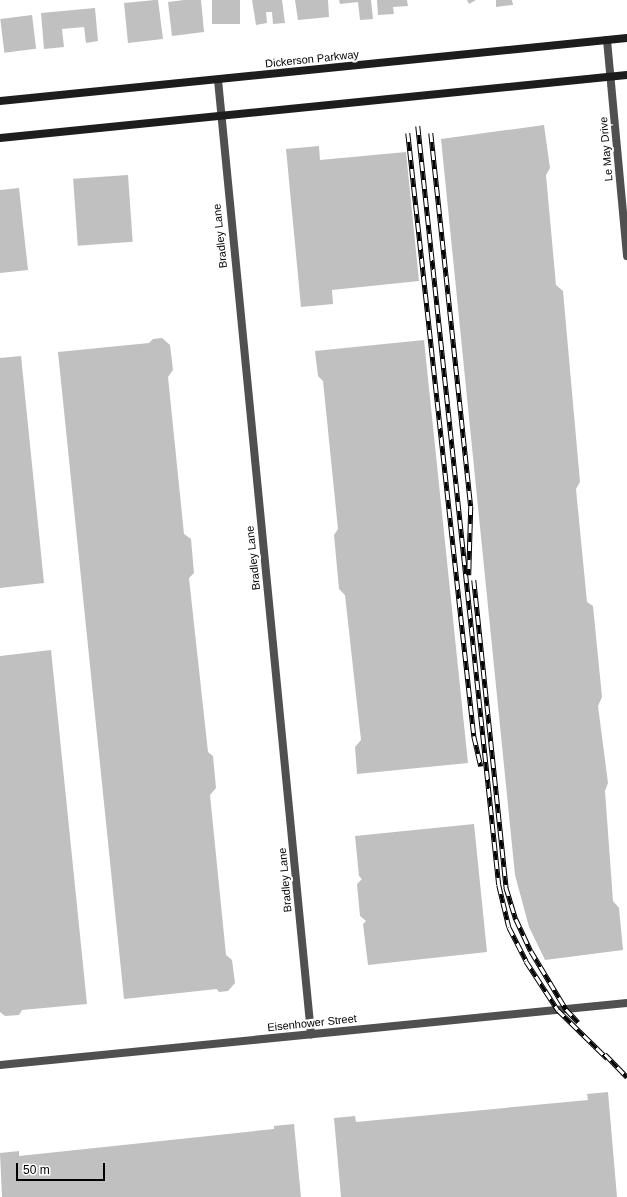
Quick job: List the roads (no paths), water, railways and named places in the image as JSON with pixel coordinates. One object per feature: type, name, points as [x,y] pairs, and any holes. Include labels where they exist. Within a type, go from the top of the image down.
[{"type":"main road","name":"Dickerson Parkway","points":[[0,101],[627,38]]},
{"type":"main road","points":[[0,138],[219,114],[627,75]]},
{"type":"street","name":"Le May Drive","points":[[607,40],[627,256]]},
{"type":"street","name":"Bradley Lane","points":[[218,80],[219,114],[311,1034]]},
{"type":"street","name":"Eisenhower Street","points":[[0,1065],[627,1003]]},
{"type":"railway","points":[[418,126],[499,885],[509,927],[526,961],[558,1010],[607,1058]]},
{"type":"railway","points":[[408,133],[474,736],[481,766]]},
{"type":"railway","points":[[431,133],[471,506],[469,575]]},
{"type":"railway","points":[[474,580],[506,887],[516,919],[531,951],[566,1009],[578,1022]]},
{"type":"railway","points":[[605,1054],[627,1077]]}]
